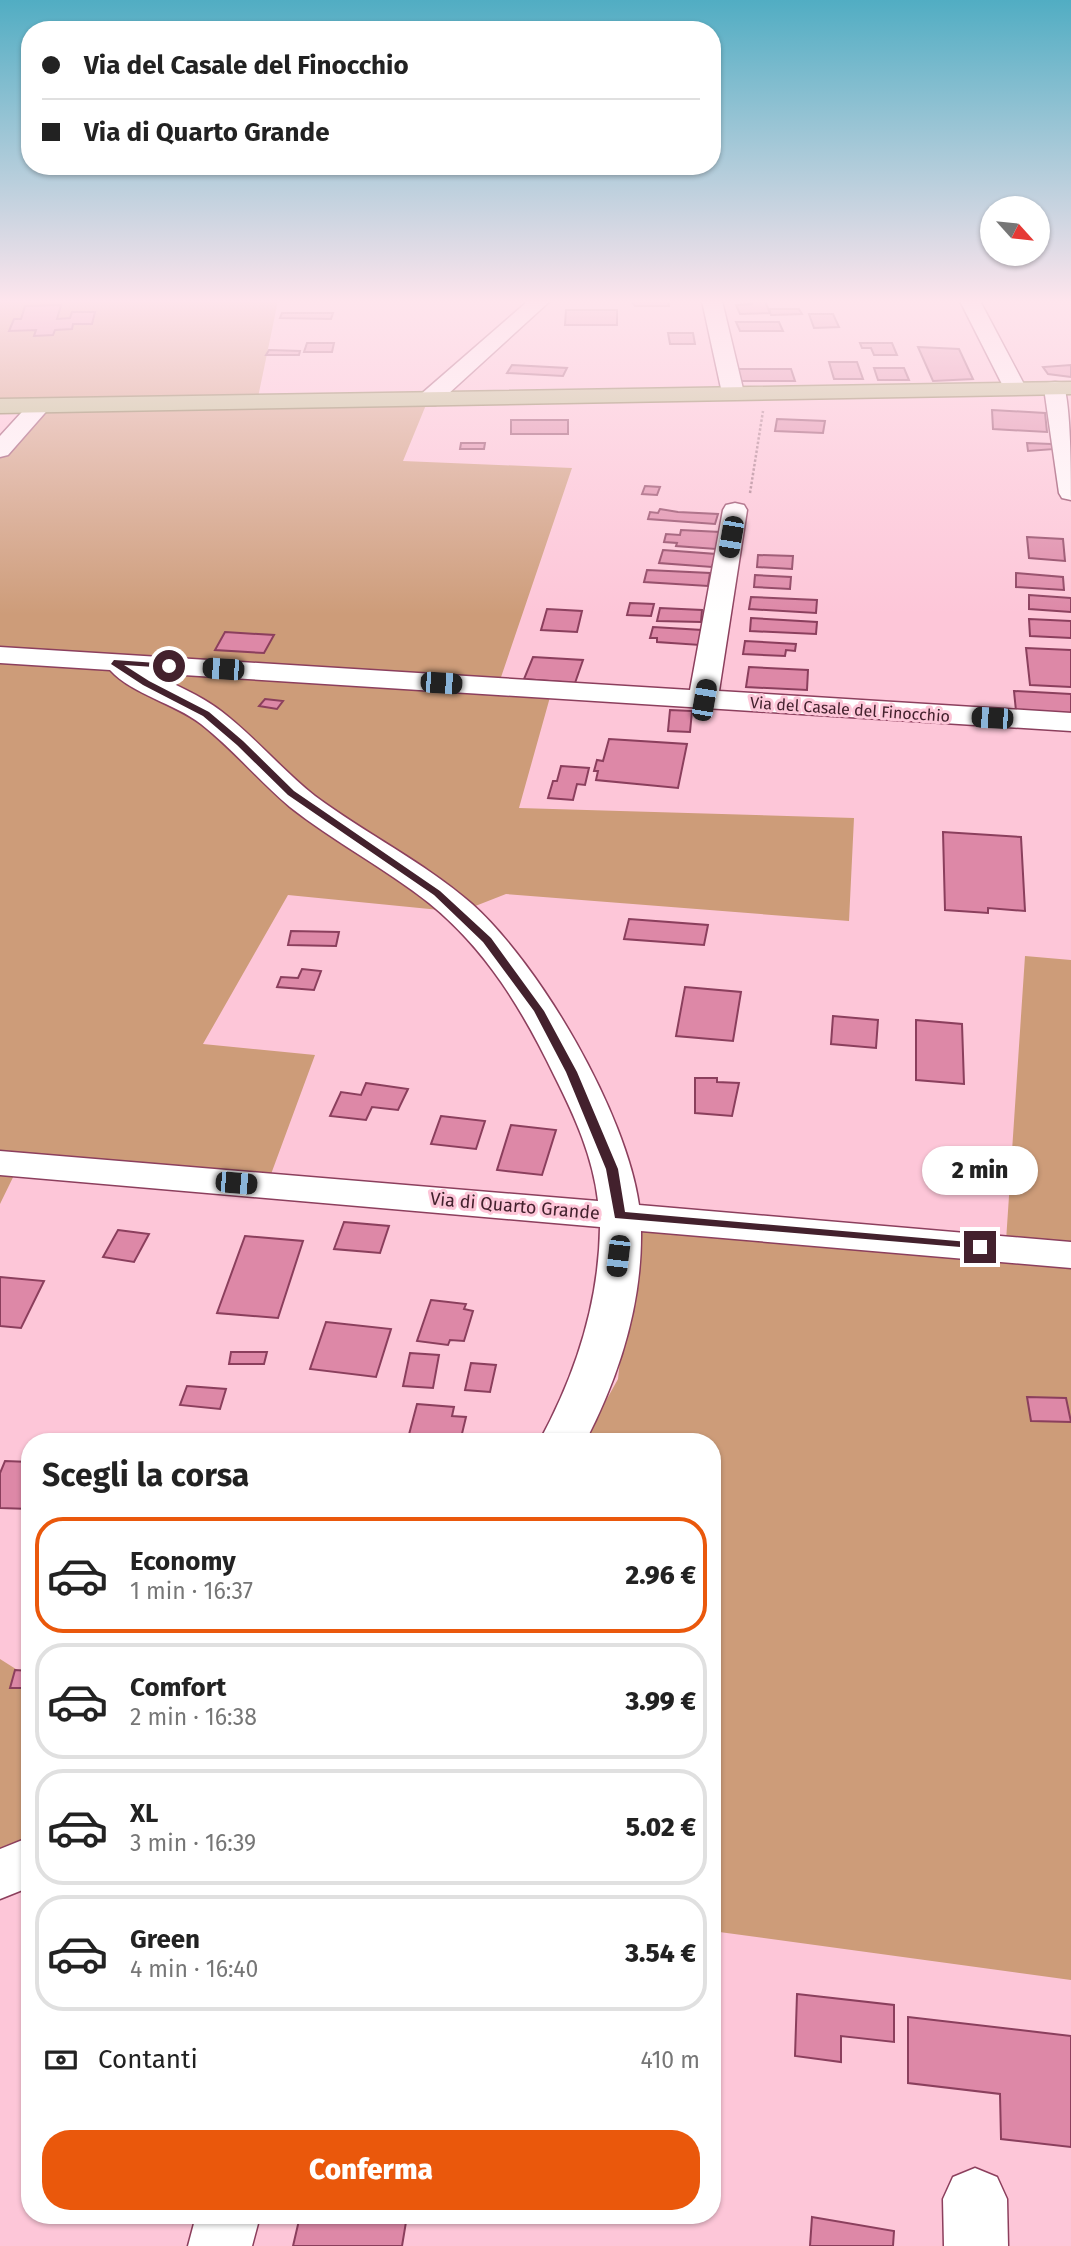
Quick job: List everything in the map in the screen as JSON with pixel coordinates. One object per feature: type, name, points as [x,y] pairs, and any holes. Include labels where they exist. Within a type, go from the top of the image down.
[{"type":"main road","points":[[0,406],[52,406]]},
{"type":"street","points":[[0,450],[40,406]]},
{"type":"street","points":[[1064,406],[1071,493]]},
{"type":"street","points":[[704,700],[735,510]]},
{"type":"street","name":"Via del Casale del Finocchio","points":[[0,655],[1071,722]]},
{"type":"street","points":[[114,662],[146,683],[206,714],[298,798],[437,893],[479,931],[529,996],[563,1054],[608,1156],[616,1184],[620,1215],[613,1300],[603,1351],[591,1385],[567,1433]]},
{"type":"street","name":"Via di Quarto Grande","points":[[0,1163],[1071,1255]]},
{"type":"street","points":[[0,1875],[21,1865]]},
{"type":"street","points":[[220,2246],[226,2224]]},
{"type":"path","points":[[735,510],[748,503],[764,406]]},
{"type":"shaded area","points":[[0,406],[426,406],[403,461],[572,468],[498,686],[552,690],[519,808],[854,818],[849,921],[506,894],[460,912],[288,895],[203,1044],[315,1055],[267,1185],[19,1165],[0,1204],[0,450],[40,407]]},
{"type":"shaded area","points":[[1025,956],[1071,960],[1071,1246],[1006,1241]]},
{"type":"shaded area","points":[[643,1229],[1071,1265],[1071,1980],[721,1932],[721,1433],[588,1433],[618,1379],[633,1237]]},
{"type":"shaded area","points":[[0,1659],[21,1672],[21,1865],[0,1875]]},
{"type":"building","points":[[992,410],[1045,413],[1047,432],[993,429]]},
{"type":"building","points":[[777,419],[825,421],[823,433],[775,431]]},
{"type":"building","points":[[511,420],[568,420],[568,434],[511,434]]},
{"type":"building","points":[[461,443],[485,443],[484,449],[460,449]]},
{"type":"building","points":[[1027,443],[1051,444],[1055,449],[1028,451]]},
{"type":"building","points":[[645,486],[660,487],[657,495],[642,494]]},
{"type":"building","points":[[660,509],[718,514],[715,524],[648,519],[650,512],[658,513]]},
{"type":"building","points":[[681,530],[720,532],[716,549],[676,546],[677,543],[664,542],[666,534],[680,535]]},
{"type":"building","points":[[1027,537],[1063,539],[1065,561],[1029,558]]},
{"type":"building","points":[[663,550],[716,554],[712,567],[659,563]]},
{"type":"building","points":[[758,555],[793,556],[792,569],[757,567]]},
{"type":"building","points":[[647,570],[710,573],[708,586],[644,582]]},
{"type":"building","points":[[1016,573],[1063,577],[1064,590],[1016,587]]},
{"type":"building","points":[[755,575],[791,577],[790,589],[754,587]]},
{"type":"building","points":[[1029,595],[1071,598],[1071,612],[1029,609]]},
{"type":"building","points":[[751,597],[817,600],[816,613],[749,609]]},
{"type":"building","points":[[630,603],[654,604],[651,616],[627,615]]},
{"type":"building","points":[[660,608],[702,610],[701,622],[657,621]]},
{"type":"building","points":[[547,609],[582,611],[577,632],[541,630]]},
{"type":"building","points":[[751,618],[817,622],[816,634],[750,631]]},
{"type":"building","points":[[1029,619],[1071,621],[1071,638],[1030,636]]},
{"type":"building","points":[[653,627],[702,630],[700,645],[657,642],[657,638],[650,638]]},
{"type":"building","points":[[225,632],[274,635],[264,653],[215,650]]},
{"type":"building","points":[[745,641],[796,644],[795,651],[786,650],[785,656],[743,654]]},
{"type":"building","points":[[1026,648],[1071,650],[1071,687],[1030,685]]},
{"type":"building","points":[[533,657],[583,660],[575,683],[524,679]]},
{"type":"building","points":[[749,667],[808,670],[807,690],[746,687]]},
{"type":"building","points":[[1014,691],[1071,694],[1071,714],[1016,711]]},
{"type":"building","points":[[265,699],[283,701],[277,709],[259,706]]},
{"type":"building","points":[[670,710],[692,711],[690,732],[668,731]]},
{"type":"building","points":[[609,739],[687,744],[678,788],[596,780],[598,771],[594,771],[597,760],[603,761]]},
{"type":"building","points":[[561,766],[589,768],[585,785],[577,784],[573,800],[548,798]]},
{"type":"building","points":[[943,832],[1021,837],[1025,911],[988,908],[988,913],[945,910]]},
{"type":"building","points":[[629,919],[708,925],[704,945],[624,939]]},
{"type":"building","points":[[291,931],[339,932],[336,946],[288,945]]},
{"type":"building","points":[[302,969],[321,971],[314,990],[277,987],[281,977],[298,978]]},
{"type":"building","points":[[685,987],[741,992],[733,1041],[676,1036]]},
{"type":"building","points":[[833,1016],[878,1020],[876,1048],[831,1044]]},
{"type":"building","points":[[916,1020],[962,1024],[964,1084],[916,1080]]},
{"type":"building","points":[[695,1078],[717,1078],[717,1082],[739,1083],[732,1116],[695,1113]]},
{"type":"building","points":[[366,1083],[408,1089],[398,1110],[372,1107],[366,1120],[330,1116],[341,1092],[361,1095]]},
{"type":"building","points":[[441,1116],[485,1121],[476,1149],[431,1144]]},
{"type":"building","points":[[511,1125],[556,1130],[542,1175],[497,1170]]},
{"type":"building","points":[[344,1222],[389,1226],[380,1253],[334,1249]]},
{"type":"building","points":[[118,1230],[149,1234],[134,1262],[103,1257]]},
{"type":"building","points":[[245,1236],[303,1241],[278,1318],[217,1313]]},
{"type":"building","points":[[0,1277],[44,1281],[21,1328],[0,1326]]},
{"type":"building","points":[[431,1300],[466,1304],[464,1309],[473,1311],[464,1341],[450,1340],[448,1345],[417,1341]]},
{"type":"building","points":[[326,1322],[391,1329],[376,1377],[310,1369]]},
{"type":"building","points":[[231,1352],[267,1352],[264,1364],[229,1364]]},
{"type":"building","points":[[410,1353],[439,1355],[433,1388],[403,1386]]},
{"type":"building","points":[[471,1363],[496,1365],[490,1392],[465,1390]]},
{"type":"building","points":[[187,1386],[226,1389],[220,1409],[180,1405]]},
{"type":"building","points":[[1027,1397],[1066,1398],[1071,1422],[1031,1421]]},
{"type":"building","points":[[417,1404],[454,1407],[452,1416],[466,1417],[462,1433],[409,1433]]},
{"type":"building","points":[[5,1461],[21,1462],[21,1509],[0,1508],[0,1473]]},
{"type":"building","points":[[15,1670],[21,1670],[21,1688],[10,1688]]},
{"type":"building","points":[[797,1994],[894,2005],[894,2042],[841,2036],[841,2062],[795,2056]]},
{"type":"building","points":[[908,2017],[1071,2036],[1071,2147],[1001,2139],[1000,2094],[908,2083]]},
{"type":"building","points":[[812,2217],[894,2231],[893,2246],[810,2246]]},
{"type":"building","points":[[298,2224],[406,2224],[402,2246],[293,2246]]},
{"type":"route","points":[[169,666],[114,662],[146,683],[206,714],[291,793],[437,893],[470,921],[487,940],[539,1011],[572,1072],[612,1169],[620,1215],[980,1247]]}]
